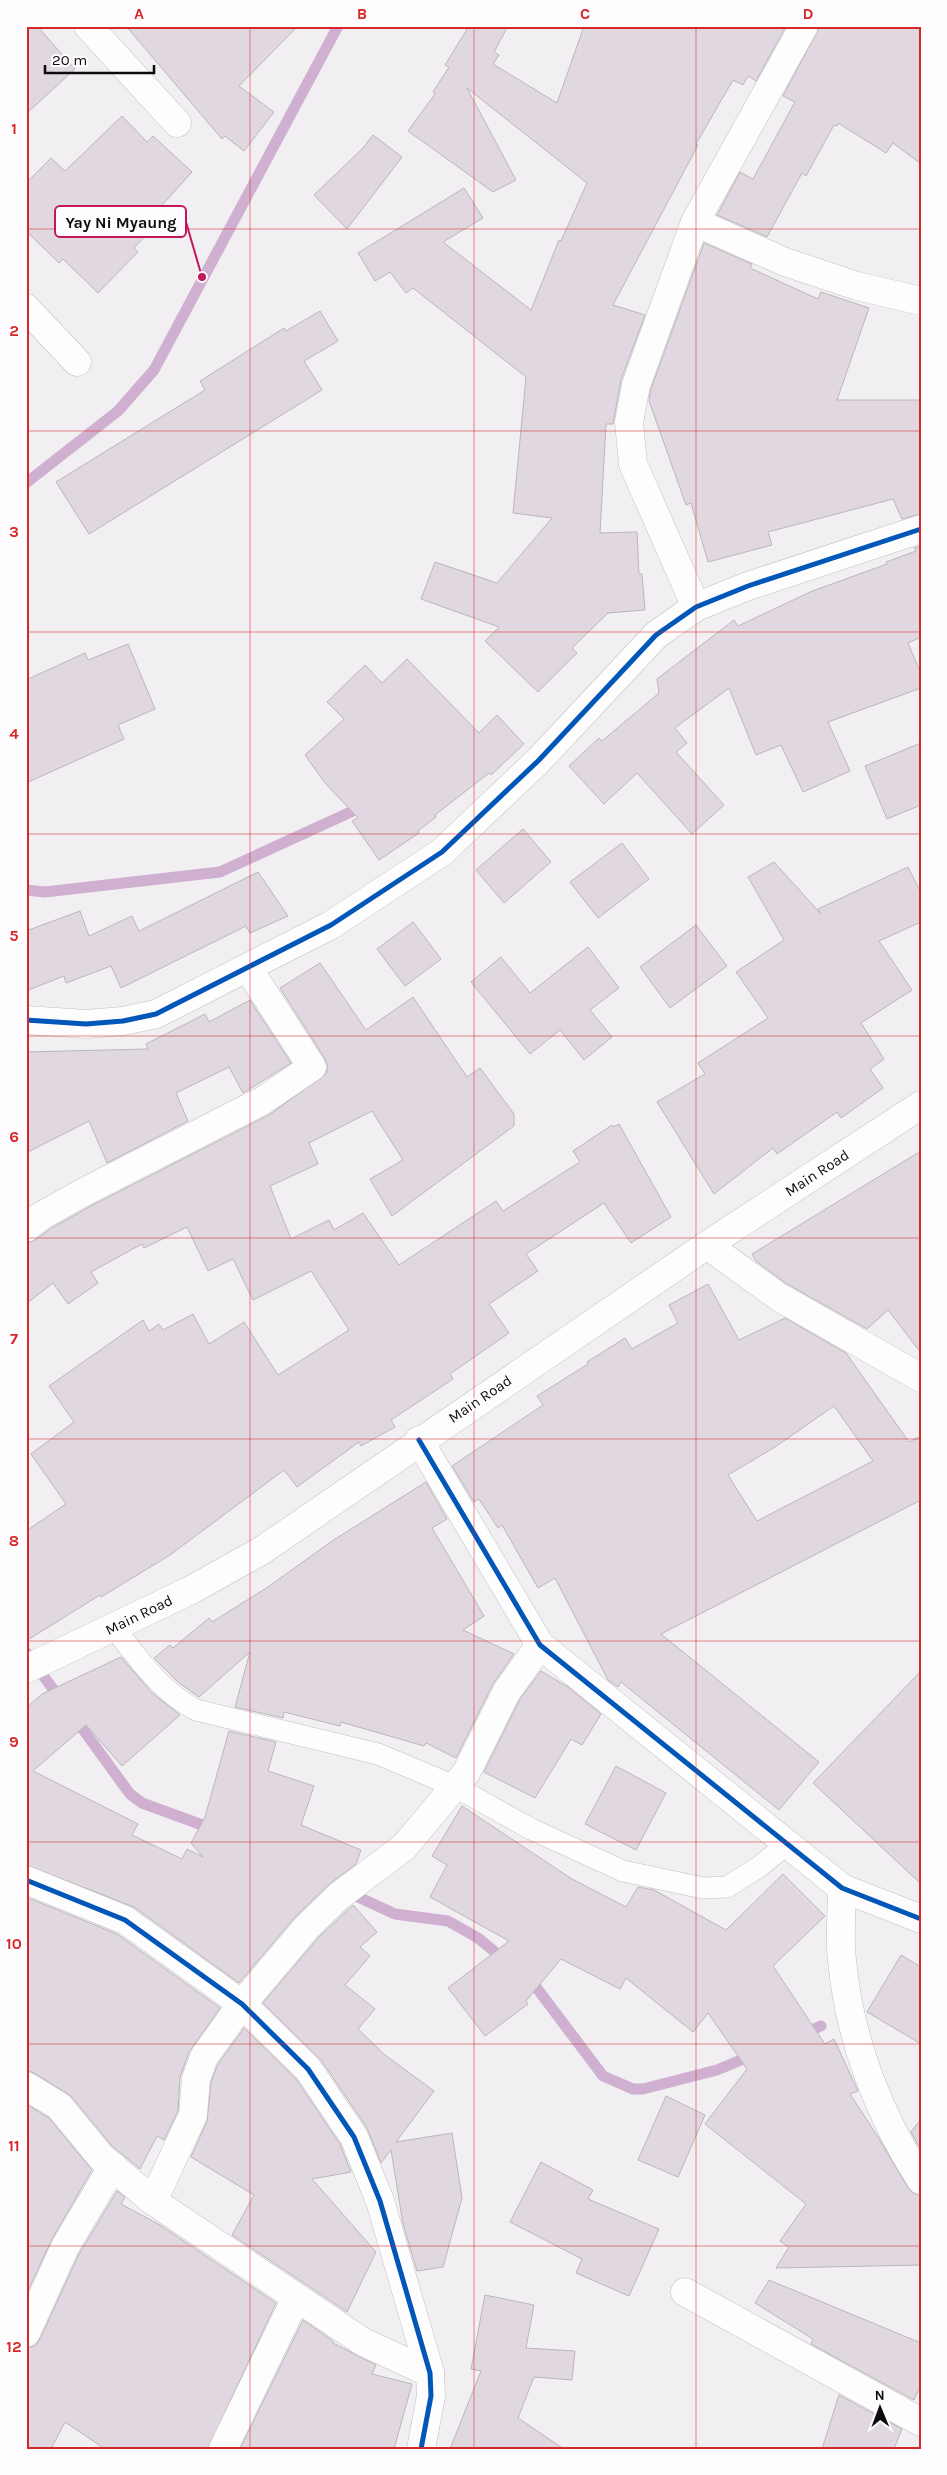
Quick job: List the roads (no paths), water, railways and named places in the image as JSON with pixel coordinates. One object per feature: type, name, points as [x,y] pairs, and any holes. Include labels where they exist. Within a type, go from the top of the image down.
[{"type":"street","points":[[88,26],[177,123]]},
{"type":"street","points":[[696,607],[633,464],[629,422],[636,385],[694,222],[804,26]]},
{"type":"street","points":[[694,222],[785,262],[857,286],[921,301]]},
{"type":"street","points":[[26,308],[77,362]]},
{"type":"street","points":[[26,1020],[86,1024],[123,1021],[156,1014],[331,926],[442,852],[539,760],[656,635],[696,607],[748,586],[921,529]]},
{"type":"street","points":[[31,1215],[262,1101],[312,1067],[248,968]]},
{"type":"street","name":"Main Road","points":[[26,1669],[191,1590],[260,1551],[419,1440],[707,1245],[921,1105]]},
{"type":"street","points":[[707,1245],[779,1297],[921,1378]]},
{"type":"street","points":[[419,1440],[540,1645],[842,1888],[921,1919]]},
{"type":"street","points":[[153,2202],[193,2115],[196,2078],[204,2057],[242,2004],[306,1927],[339,1896],[404,1847],[466,1772],[507,1691],[540,1645]]},
{"type":"street","points":[[26,1880],[125,1920],[242,2004],[308,2069],[354,2138],[380,2201],[430,2373],[431,2396],[421,2449]]},
{"type":"street","points":[[842,1888],[841,1958],[847,2005],[880,2107],[898,2145],[921,2180]]},
{"type":"street","points":[[26,2086],[59,2106],[101,2157],[153,2202],[363,2342],[430,2373]]},
{"type":"street","points":[[26,2332],[65,2247],[113,2166]]},
{"type":"street","points":[[685,2292],[921,2422]]},
{"type":"street","points":[[223,2449],[296,2298]]},
{"type":"lane","points":[[113,1627],[160,1686],[176,1699],[196,1710],[378,1754],[454,1786],[531,1829],[623,1871],[702,1888],[727,1887],[759,1867],[787,1844]]},
{"type":"waterway","points":[[26,483],[118,411],[154,370],[338,26]]},
{"type":"waterway","points":[[26,890],[45,892],[220,872],[366,805]]},
{"type":"waterway","points":[[26,1652],[61,1700]]},
{"type":"waterway","points":[[74,1717],[130,1794],[142,1803],[216,1830]]},
{"type":"waterway","points":[[345,1891],[395,1914],[448,1921],[478,1938],[506,1961]]},
{"type":"waterway","points":[[526,1978],[533,1983],[603,2076],[633,2089],[643,2089],[717,2070],[753,2055]]},
{"type":"waterway","points":[[802,2034],[821,2026]]},
{"type":"place","name":"Yay Ni Myaung","points":[[202,277]]}]
